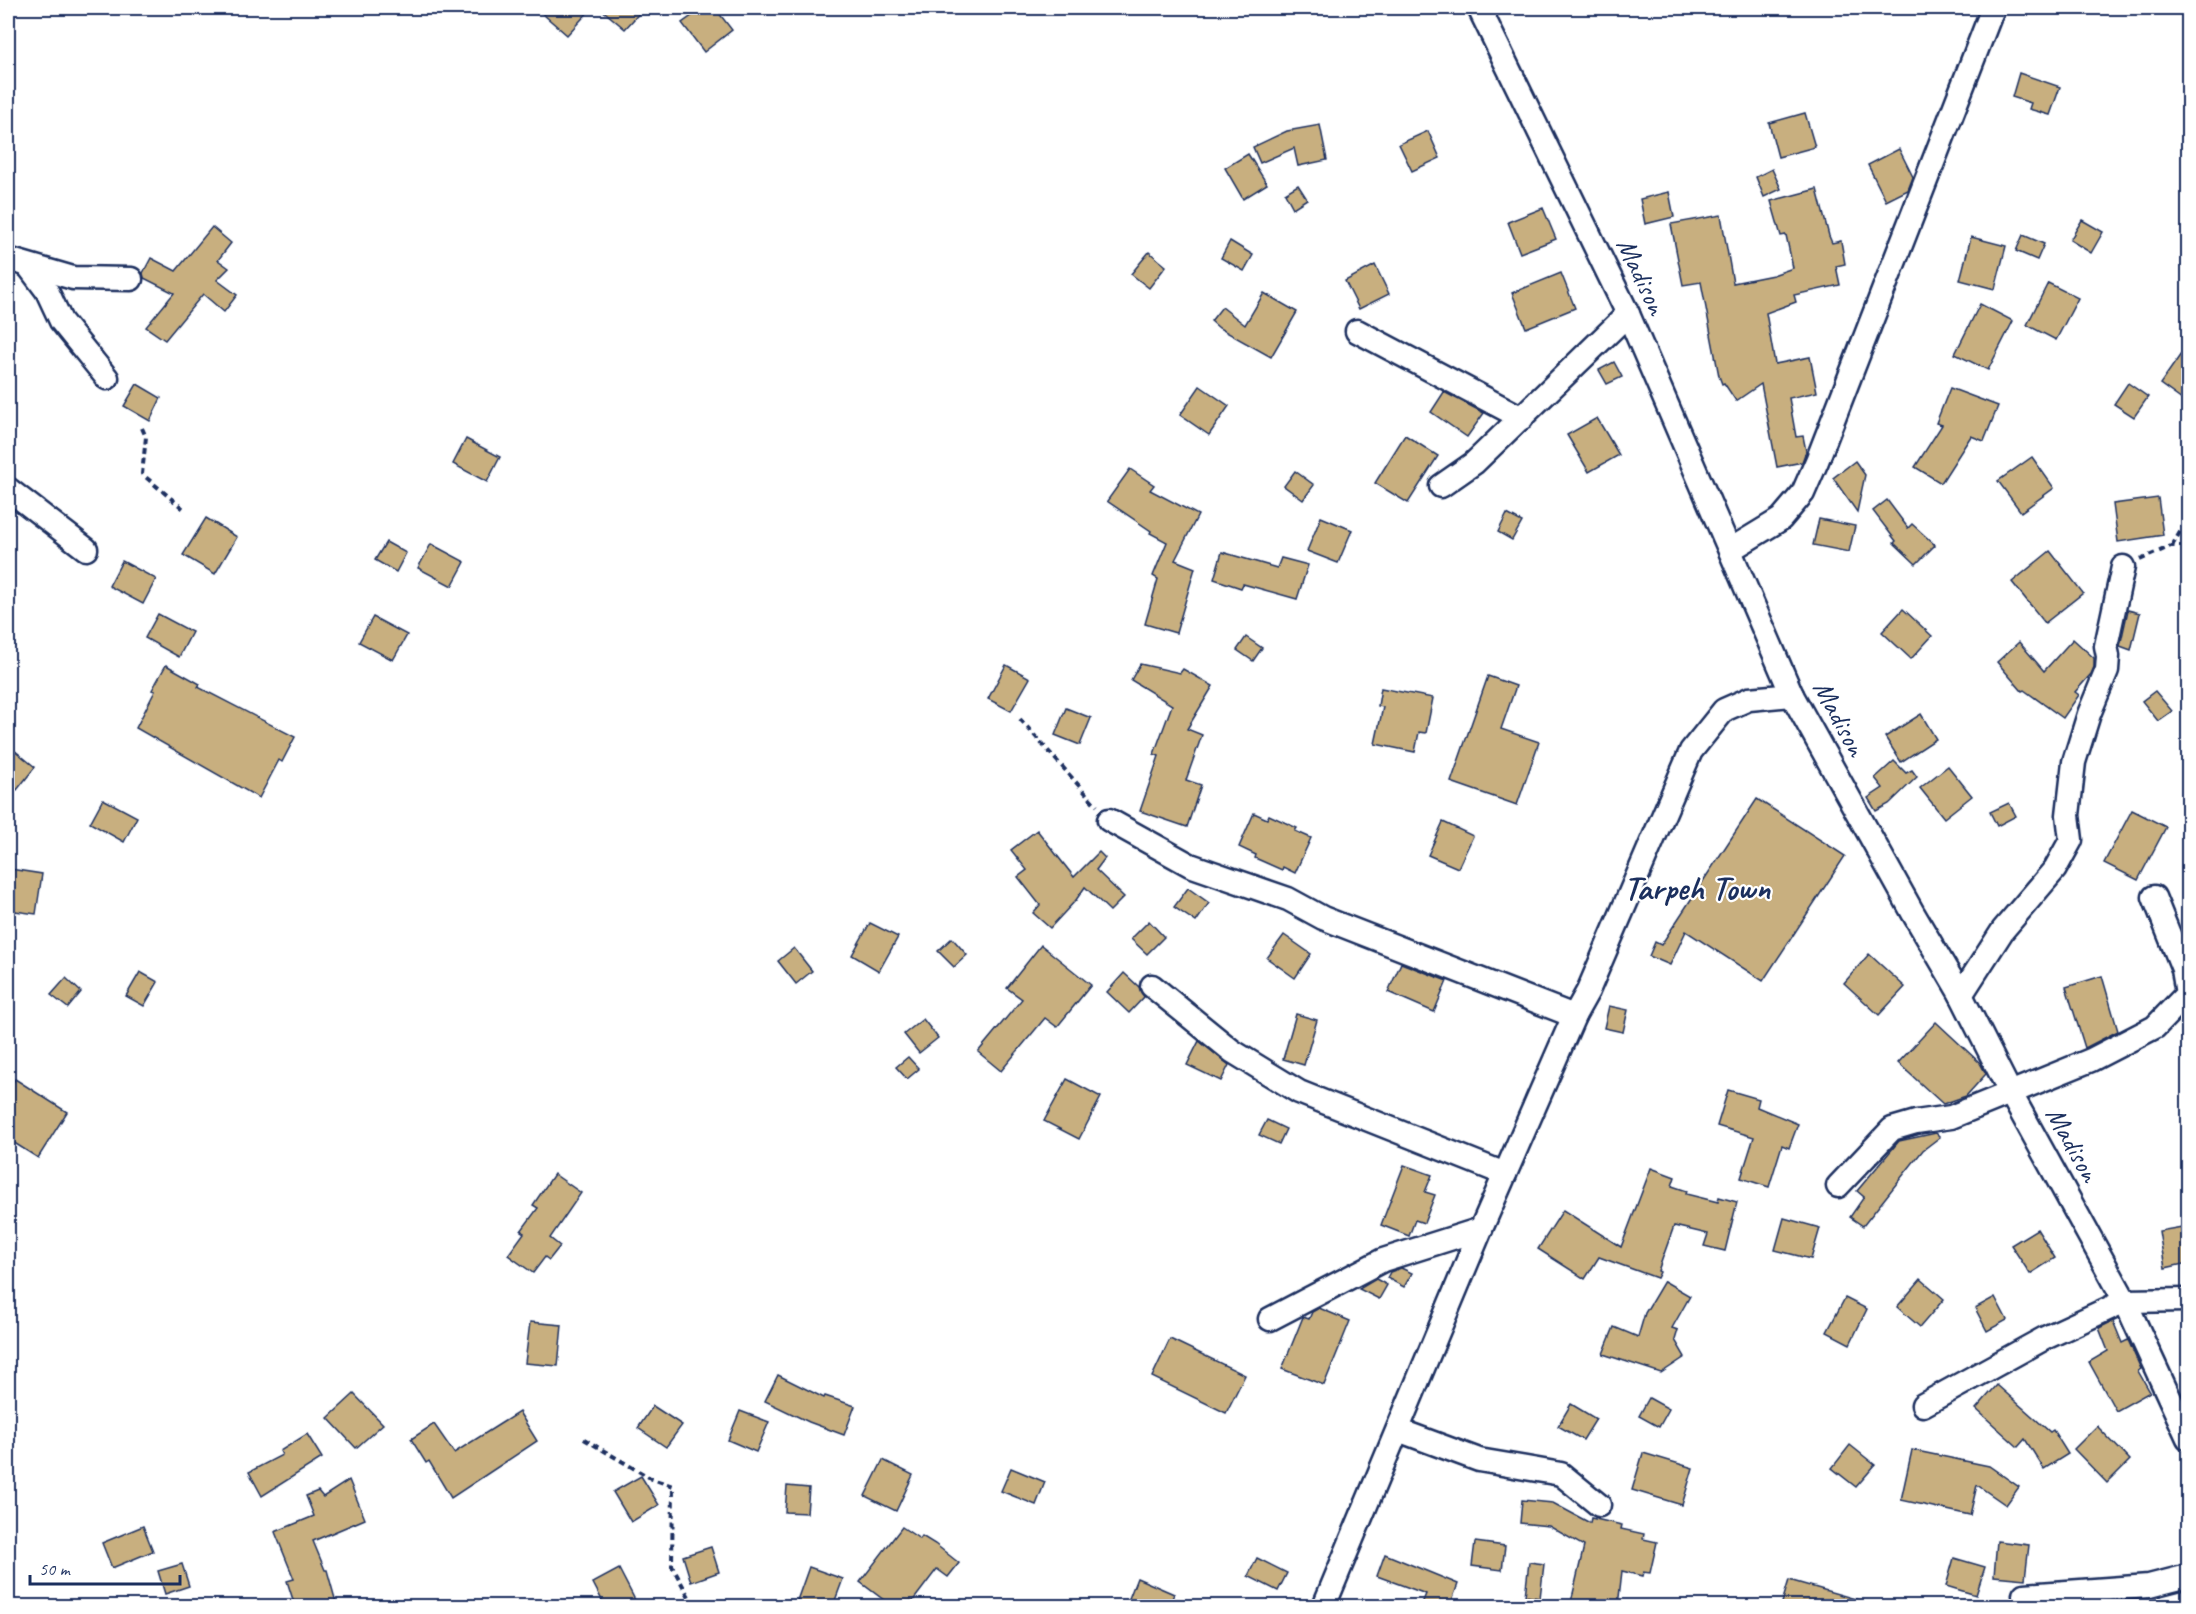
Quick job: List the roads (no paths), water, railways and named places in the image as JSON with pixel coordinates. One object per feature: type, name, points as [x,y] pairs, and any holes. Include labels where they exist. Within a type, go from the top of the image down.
[{"type":"street","name":"Madison","points":[[1479,8],[1628,314],[1792,694],[1913,913],[1961,994],[2010,1092],[2125,1301],[2188,1438]]},
{"type":"street","points":[[1730,550],[1781,519],[1803,493],[1993,8]]},
{"type":"street","points":[[8,259],[73,278],[132,279]]},
{"type":"street","points":[[29,267],[47,291],[61,321],[107,378]]},
{"type":"street","points":[[1441,486],[1474,463],[1628,314]]},
{"type":"street","points":[[1357,331],[1522,418]]},
{"type":"street","points":[[8,489],[86,549]]},
{"type":"street","points":[[1961,994],[2003,930],[2055,869],[2071,840],[2068,815],[2074,762],[2089,714],[2107,670],[2106,646],[2123,567]]},
{"type":"street","points":[[1324,1606],[1481,1229],[1574,1016],[1588,991],[1691,751],[1724,710],[1749,699],[1792,694]]},
{"type":"street","points":[[1109,820],[1190,864],[1288,899],[1323,918],[1574,1016]]},
{"type":"street","points":[[1838,1186],[1892,1129],[1916,1122],[1952,1118],[2091,1060],[2155,1028],[2187,994],[2182,969],[2154,897]]},
{"type":"street","points":[[1152,986],[1232,1051],[1299,1092],[1505,1174]]},
{"type":"street","points":[[1270,1319],[1383,1260],[1481,1229]]},
{"type":"street","points":[[1923,1406],[2045,1338],[2125,1301],[2188,1300]]},
{"type":"street","points":[[1398,1430],[1479,1460],[1562,1474],[1599,1506]]},
{"type":"street","points":[[2024,1595],[2149,1586],[2188,1576]]},
{"type":"district","name":"Tarpeh Town","points":[[1697,887]]}]
